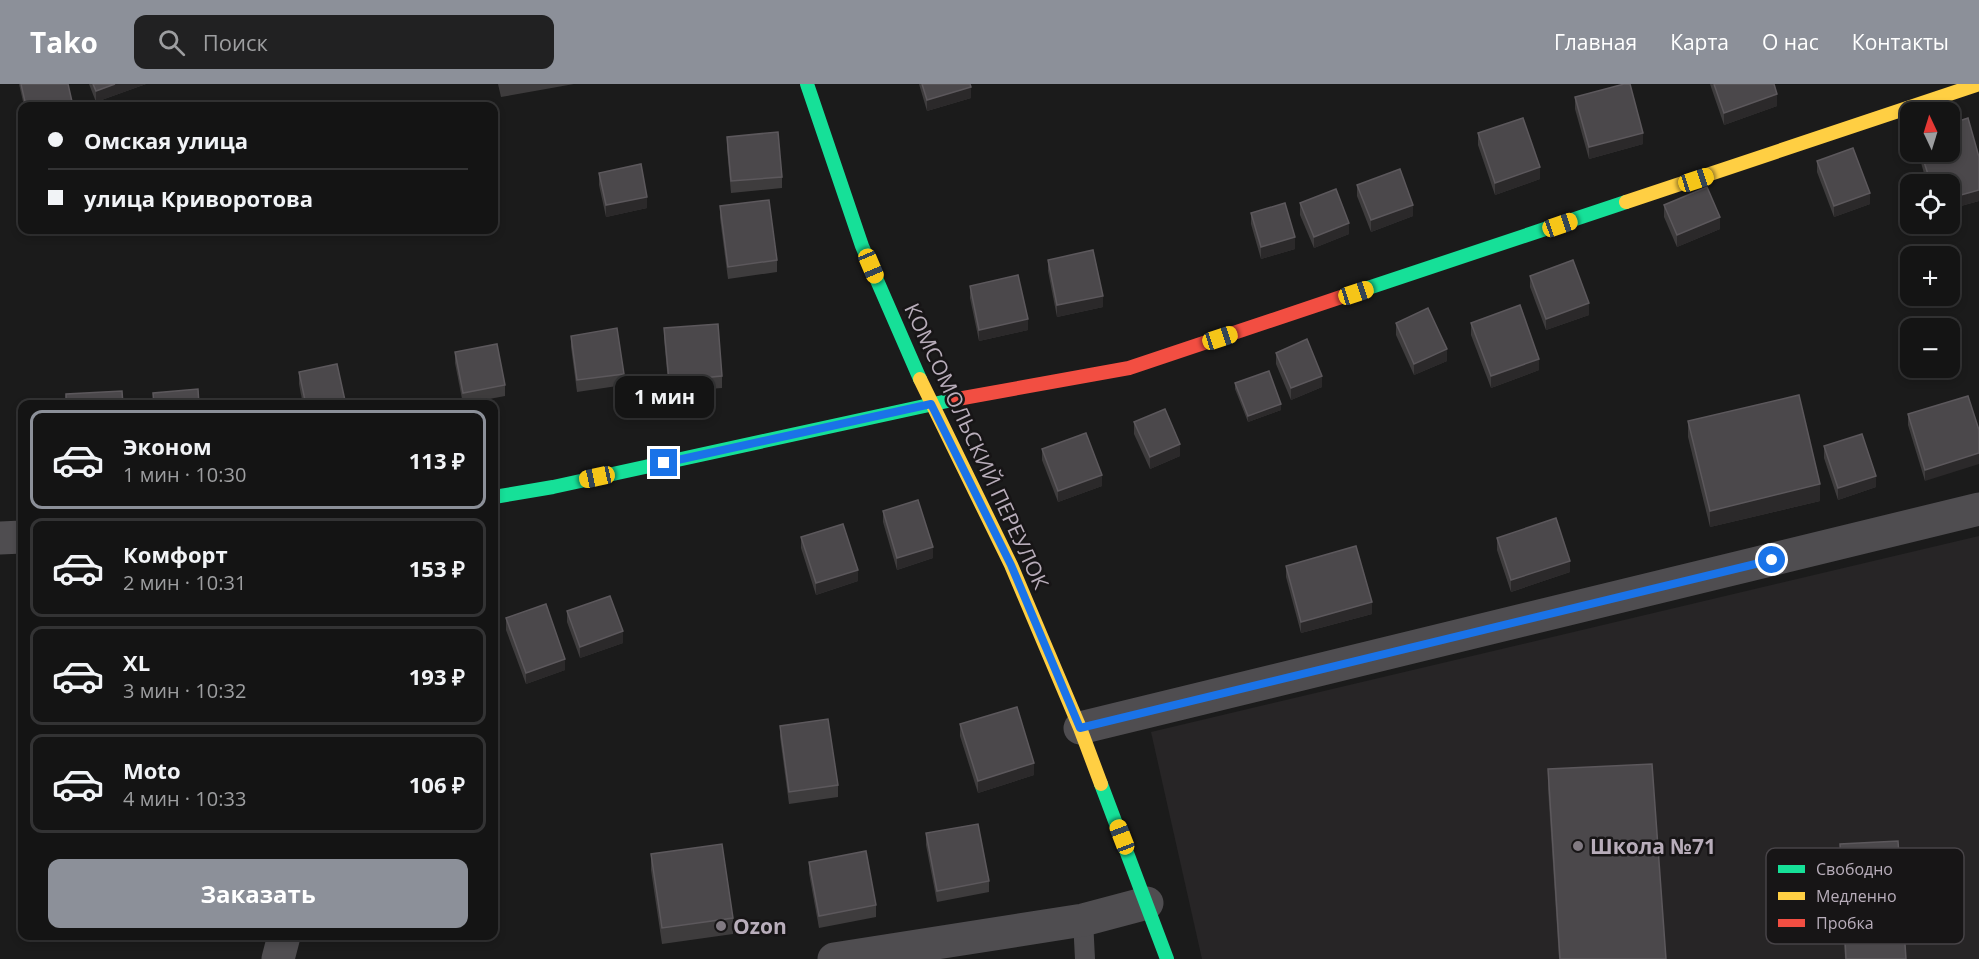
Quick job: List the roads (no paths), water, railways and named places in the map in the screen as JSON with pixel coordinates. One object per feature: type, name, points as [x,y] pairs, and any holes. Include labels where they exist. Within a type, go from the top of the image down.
[{"type":"street","name":"КОМСОМОЛЬСКИЙ ПЕРЕУЛОК","points":[[807,84],[862,246],[931,404],[1011,565],[1080,728],[1167,959]]},
{"type":"street","points":[[498,496],[553,487],[931,404],[1129,368],[1979,84]]},
{"type":"street","points":[[1080,728],[1979,509]]},
{"type":"street","points":[[0,538],[18,537]]},
{"type":"street","points":[[834,959],[1083,920],[1147,903]]},
{"type":"street","points":[[278,959],[283,940]]},
{"type":"lane","points":[[1083,920],[1085,959]]},
{"type":"place","name":"Школа №71","points":[[1578,846]]},
{"type":"place","name":"Ozon","points":[[721,926]]}]
